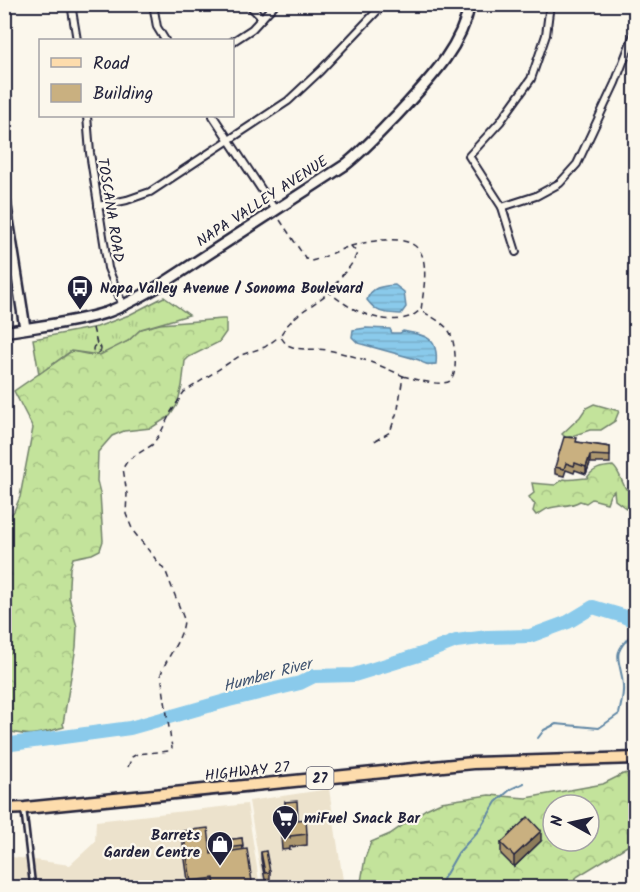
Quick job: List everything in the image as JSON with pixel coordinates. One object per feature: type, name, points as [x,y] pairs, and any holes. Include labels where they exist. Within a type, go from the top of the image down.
[{"type":"main road","name":"HIGHWAY 27","points":[[4,809],[473,763],[636,758]]},
{"type":"street","points":[[71,4],[77,39]]},
{"type":"street","points":[[153,4],[157,27],[164,39]]},
{"type":"street","points":[[248,4],[262,18]]},
{"type":"street","points":[[234,41],[252,29],[275,4]]},
{"type":"street","points":[[98,206],[127,201],[150,192],[288,101],[377,11],[380,4]]},
{"type":"street","name":"NAPA VALLEY AVENUE","points":[[4,332],[90,317],[123,306],[159,286],[345,165],[375,138],[441,66],[456,41],[470,4]]},
{"type":"street","points":[[516,252],[502,207],[469,156],[500,122],[531,79],[546,35],[550,4]]},
{"type":"street","points":[[502,207],[536,196],[560,183],[577,164],[615,83],[636,29]]},
{"type":"street","name":"TOSCANA ROAD","points":[[87,117],[90,153],[108,268],[123,306]]},
{"type":"street","points":[[214,117],[275,210]]},
{"type":"street","points":[[4,194],[7,226],[25,328]]},
{"type":"lane","points":[[4,277],[17,275]]},
{"type":"lane","points":[[24,808],[33,888]]},
{"type":"path","points":[[280,220],[306,259],[311,261],[351,246],[396,239],[414,245],[422,257],[424,282],[422,310]]},
{"type":"path","points":[[128,767],[132,757],[137,754],[169,751],[172,748],[161,674],[184,627],[184,619],[166,572],[133,531],[126,514],[127,494],[123,468],[128,460],[152,445],[184,392],[242,355],[265,347],[280,336],[294,317],[329,292],[355,260],[357,253],[351,246]]},
{"type":"path","points":[[329,292],[362,314],[388,320],[409,317],[422,310]]},
{"type":"path","points":[[280,336],[288,346],[342,352],[371,361],[403,375],[423,381],[443,383],[454,376],[453,343],[450,332],[422,310]]},
{"type":"path","points":[[93,328],[97,345]]},
{"type":"path","points":[[373,442],[390,432],[398,409],[403,375]]},
{"type":"shaded area","points":[[329,789],[344,887],[263,887],[249,801]]},
{"type":"shaded area","points":[[247,804],[260,887],[5,888],[5,856],[70,865],[95,842],[96,821]]},
{"type":"green space","points":[[164,297],[189,315],[141,329],[128,341],[100,355],[71,351],[39,374],[33,339],[97,327],[129,315]]},
{"type":"green space","points":[[226,319],[226,332],[219,342],[185,361],[177,405],[170,416],[151,428],[124,431],[112,436],[98,452],[97,481],[103,541],[100,550],[73,558],[70,568],[69,597],[77,627],[64,727],[34,734],[5,730],[5,522],[14,511],[20,497],[33,428],[14,391],[72,351],[91,355],[128,341],[141,329],[160,324]]},
{"type":"green space","points":[[594,404],[619,411],[615,421],[601,430],[590,430],[566,438],[562,434],[586,408]]},
{"type":"green space","points":[[613,466],[626,489],[635,489],[635,513],[615,500],[614,491],[607,503],[592,499],[586,503],[580,501],[548,509],[536,515],[533,511],[535,504],[529,497],[534,493],[532,483],[555,485],[564,479],[587,478],[595,470]]},
{"type":"green space","points":[[635,772],[635,847],[627,846],[578,876],[566,887],[360,888],[365,858],[371,842],[390,834],[426,809],[441,802],[489,795],[526,798],[541,795],[541,853],[601,853],[601,793],[554,793],[603,784],[623,774]]},
{"type":"water","points":[[395,285],[404,292],[406,307],[401,314],[381,312],[367,300],[375,289]]},
{"type":"water","points":[[390,329],[392,333],[403,331],[424,336],[433,343],[436,364],[425,364],[419,360],[358,343],[352,337],[353,330]]},
{"type":"building","points":[[564,437],[577,438],[576,442],[610,447],[610,456],[590,455],[586,467],[566,463],[564,469],[555,467]]},
{"type":"building","points":[[636,439],[636,458],[633,456]]},
{"type":"building","points":[[297,801],[298,820],[306,819],[307,834],[282,839],[280,822],[287,821],[285,802]]},
{"type":"building","points":[[528,817],[541,831],[514,856],[501,843]]},
{"type":"building","points":[[208,828],[211,854],[247,849],[253,888],[215,888],[214,878],[191,881],[183,831]]},
{"type":"building","points":[[242,838],[243,846],[211,850],[210,842]]},
{"type":"building","points":[[266,851],[270,872],[265,873],[261,852]]},
{"type":"waterway","name":"Humber River","points":[[4,745],[130,728],[300,683],[314,676],[354,675],[456,641],[488,637],[530,636],[568,622],[593,607],[636,620]]},
{"type":"waterway","points":[[538,738],[544,730],[556,724],[599,728],[619,714],[623,688],[618,658],[621,648],[632,634],[632,620]]},
{"type":"waterway","points":[[438,888],[458,853],[479,830],[496,802],[511,789],[524,783]]},
{"type":"place","name":"Napa Valley Avenue / Sonoma Boulevard","points":[[80,311]]},
{"type":"place","name":"miFuel Snack Bar","points":[[285,841]]},
{"type":"place","name":"Barrets Garden Centre","points":[[220,867]]}]
